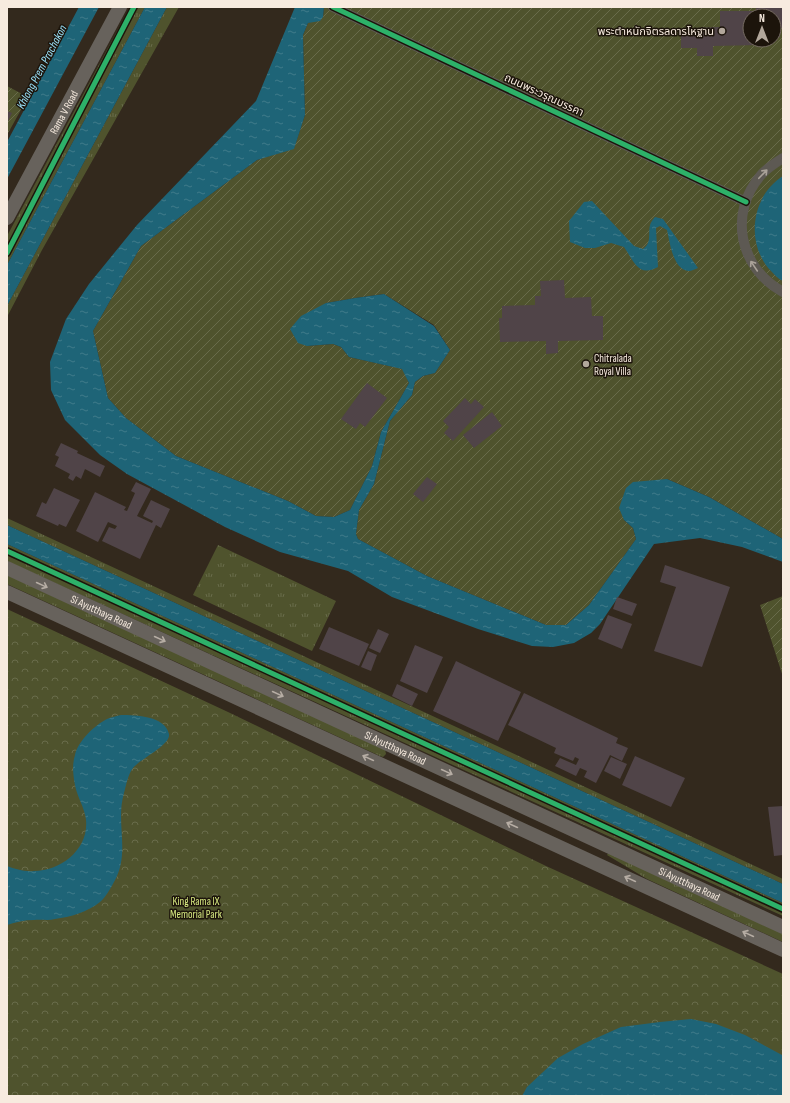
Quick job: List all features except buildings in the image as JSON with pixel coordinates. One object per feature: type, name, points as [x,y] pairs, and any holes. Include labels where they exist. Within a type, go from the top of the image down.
[{"type":"main road","name":"Rama V Road","points":[[7,218],[120,7]]},
{"type":"main road","name":"Si Ayutthaya Road","points":[[7,568],[783,927]]},
{"type":"main road","name":"Si Ayutthaya Road","points":[[7,592],[783,950]]},
{"type":"main road","points":[[394,770],[403,752]]},
{"type":"street","name":"ถนนพระวรุณมรรคา","points":[[333,7],[746,202]]},
{"type":"street","points":[[783,158],[772,165],[754,184],[746,202],[742,220],[744,246],[749,258],[765,279],[783,292]]},
{"type":"green space","points":[[130,7],[145,7],[7,265],[7,236]]},
{"type":"green space","points":[[167,7],[179,7],[42,250],[7,317],[7,306]]},
{"type":"green space","points":[[324,7],[783,7],[783,539],[709,497],[667,479],[624,520],[633,528],[636,539],[589,605],[566,625],[546,625],[427,576],[358,539],[356,534],[359,510],[374,484],[390,421],[412,395],[415,382],[423,376],[435,373],[450,350],[434,325],[384,294],[326,303],[307,346],[333,344],[341,347],[349,357],[403,369],[409,383],[381,432],[372,466],[350,510],[334,517],[316,516],[288,501],[176,456],[126,418],[108,398],[93,331],[141,246],[257,160],[294,148],[305,115],[303,35],[308,23],[323,17]]},
{"type":"green space","points":[[7,86],[28,97],[7,135]]},
{"type":"green space","points":[[7,518],[783,879],[783,884],[7,525]]},
{"type":"green space","points":[[7,544],[783,903],[783,916],[7,561]]},
{"type":"green space","points":[[218,545],[336,601],[312,651],[193,595]]},
{"type":"green space","points":[[7,575],[385,749],[386,754],[383,757],[380,756],[7,584]]},
{"type":"green space","points":[[783,596],[783,677],[760,605]]},
{"type":"green space","name":"King Rama IX Memorial Park","points":[[7,609],[228,712],[546,866],[783,974],[783,1096],[7,1096]]},
{"type":"green space","points":[[609,852],[783,932],[783,942],[647,879],[607,855]]},
{"type":"water","points":[[79,7],[99,7],[7,179],[7,142]]},
{"type":"water","points":[[145,7],[167,7],[7,306],[7,265]]},
{"type":"water","points":[[295,7],[324,7],[323,17],[320,21],[308,23],[303,35],[305,115],[294,149],[257,160],[141,246],[93,331],[108,398],[126,418],[176,456],[288,501],[316,516],[334,517],[350,510],[372,466],[381,432],[409,383],[402,369],[349,357],[341,347],[333,344],[307,346],[298,343],[290,329],[301,316],[326,303],[384,294],[434,326],[450,350],[435,373],[423,376],[415,382],[412,395],[390,421],[374,484],[359,510],[356,534],[358,539],[427,576],[546,625],[566,625],[589,605],[636,539],[633,528],[624,520],[619,508],[626,488],[633,482],[667,479],[709,497],[783,539],[783,562],[742,547],[700,538],[654,544],[600,624],[591,633],[574,643],[553,647],[532,646],[478,629],[392,597],[348,571],[280,552],[225,527],[127,474],[100,455],[65,420],[51,390],[50,362],[66,319],[89,284],[137,225],[256,101]]},
{"type":"water","points":[[783,176],[783,281],[771,271],[757,248],[755,221],[758,208],[764,195],[772,185]]},
{"type":"water","points":[[592,201],[634,246],[643,249],[649,241],[650,225],[652,221],[655,217],[663,219],[698,268],[689,271],[679,266],[673,255],[667,230],[660,226],[656,228],[658,267],[651,270],[641,269],[637,266],[624,247],[611,243],[595,248],[585,248],[570,242],[569,221],[584,202]]},
{"type":"water","points":[[7,525],[783,884],[783,903],[7,544]]},
{"type":"water","points":[[121,715],[142,716],[156,720],[162,723],[169,734],[165,743],[137,764],[128,777],[122,804],[121,860],[119,871],[114,882],[102,900],[95,906],[84,911],[50,920],[23,921],[7,925],[7,866],[27,871],[44,870],[63,863],[78,849],[86,831],[86,820],[74,781],[74,758],[83,739],[92,729],[107,719]]},
{"type":"water","points":[[691,1019],[716,1024],[745,1035],[782,1055],[783,1096],[522,1096],[527,1087],[558,1058],[583,1044],[621,1027]]},
{"type":"cycle path","points":[[7,253],[134,7]]},
{"type":"cycle path","points":[[333,7],[746,202]]},
{"type":"cycle path","points":[[7,551],[783,909]]},
{"type":"place","name":"พระตำหนักจิตรลดารโหฐาน","points":[[722,31]]},
{"type":"place","name":"Chitralada Royal Villa","points":[[586,364]]},
{"type":"water label","name":"Khlong Prem Prachakon","points":[[42,67]]}]
